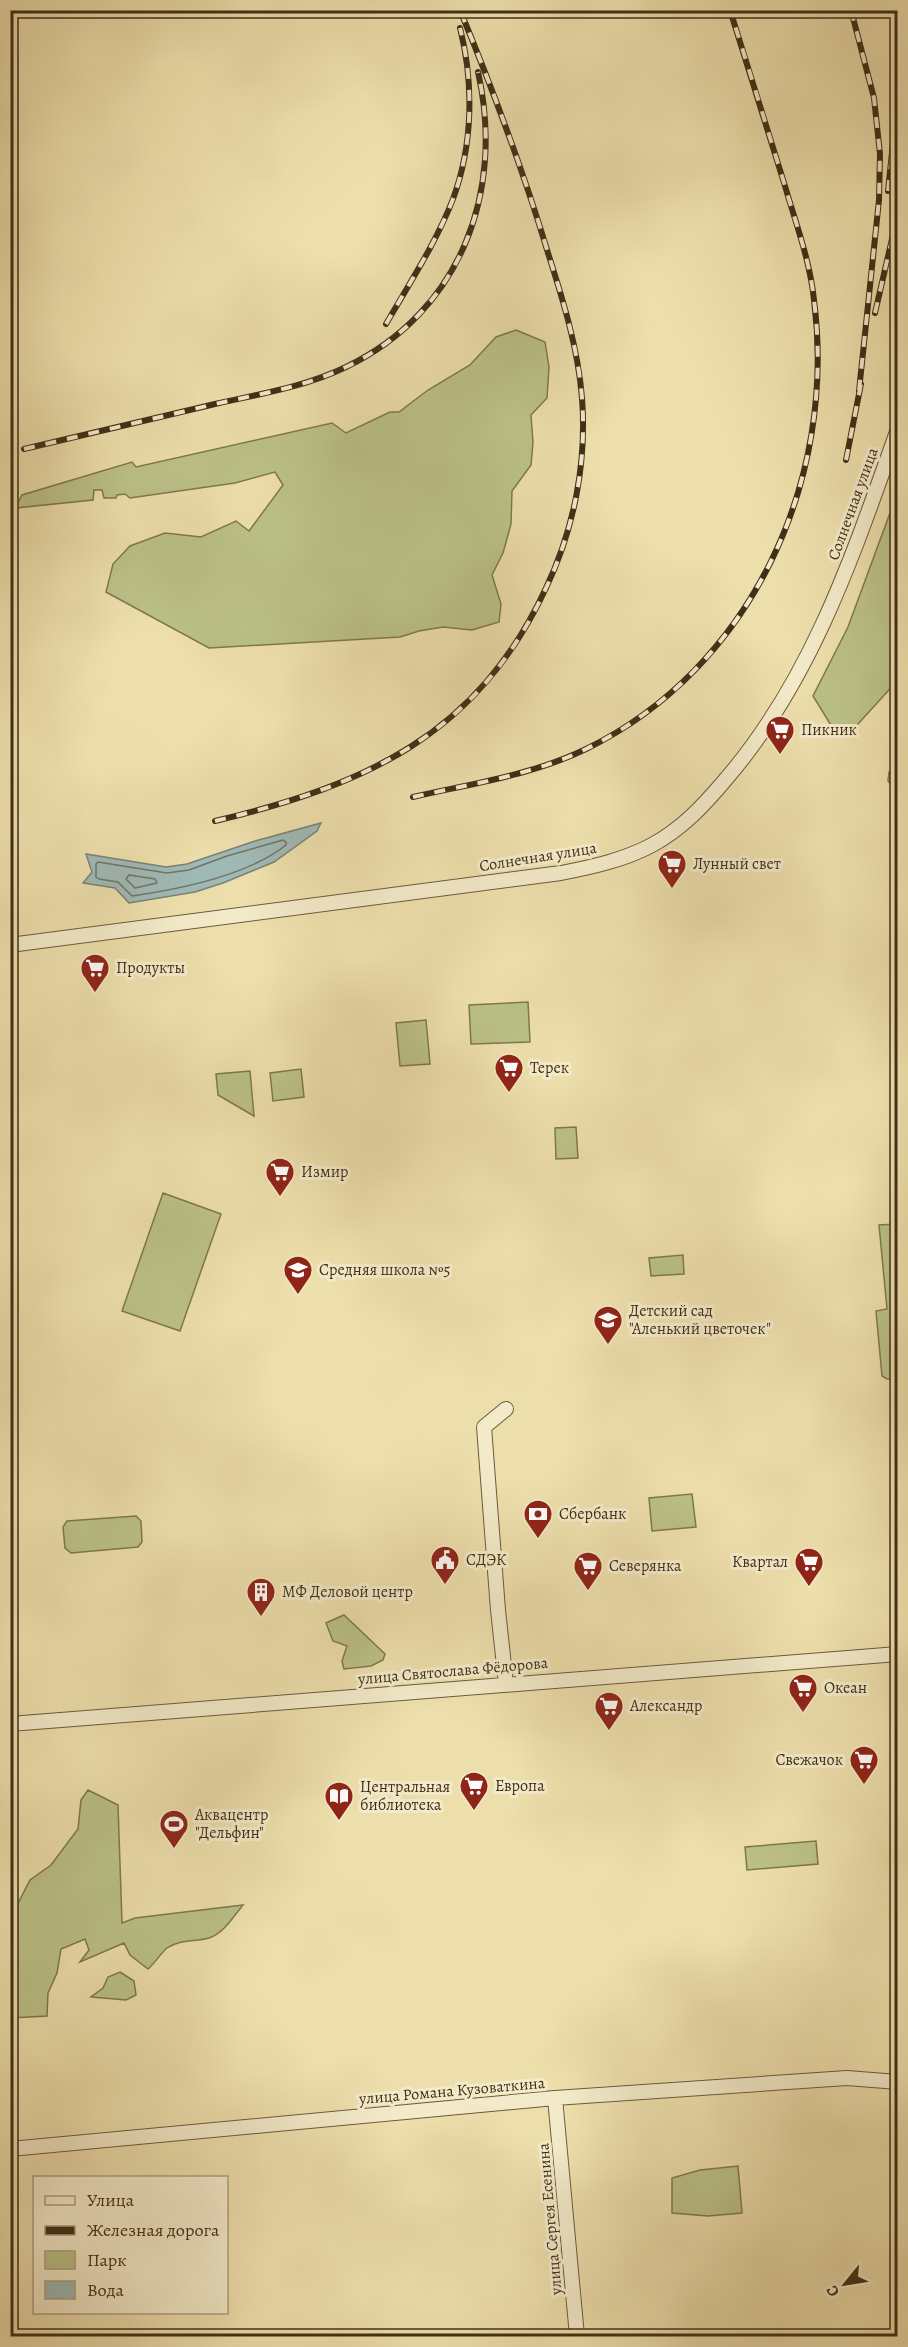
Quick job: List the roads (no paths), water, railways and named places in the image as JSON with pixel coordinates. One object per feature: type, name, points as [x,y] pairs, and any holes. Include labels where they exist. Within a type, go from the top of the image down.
[{"type":"street","name":"Солнечная улица","points":[[10,945],[561,873],[622,858],[652,845],[693,815],[713,794],[763,731],[789,690],[828,614],[849,565],[897,429]]},
{"type":"street","points":[[506,1409],[484,1427],[506,1684]]},
{"type":"street","name":"улица Святослава Фёдорова","points":[[10,1724],[897,1654]]},
{"type":"street","name":"улица Романа Кузоваткина","points":[[10,2149],[555,2098],[847,2078],[897,2082]]},
{"type":"street","name":"улица Сергея Есенина","points":[[555,2098],[577,2337]]},
{"type":"water","points":[[321,823],[317,831],[274,862],[195,892],[129,903],[115,888],[83,883],[92,872],[86,854],[166,867],[187,864],[255,841]]},
{"type":"railway","points":[[215,821],[270,807],[321,790],[368,770],[412,746],[451,717],[487,681],[518,639],[546,588],[564,543],[576,495],[582,447],[582,398],[577,361],[564,306],[528,191],[496,100],[460,10]]},
{"type":"railway","points":[[413,797],[545,766],[586,749],[644,714],[695,670],[737,619],[771,562],[796,500],[811,435],[818,368],[814,300],[802,243],[730,10]]},
{"type":"railway","points":[[851,10],[874,98],[880,154],[879,200],[859,391]]},
{"type":"railway","points":[[894,10],[897,100]]},
{"type":"railway","points":[[386,324],[439,231],[460,178],[468,136],[469,114],[468,70],[460,28]]},
{"type":"railway","points":[[24,449],[298,385],[346,367],[386,343],[419,314],[445,281],[465,243],[478,203],[485,161],[485,117],[478,72]]},
{"type":"railway","points":[[888,191],[898,95]]},
{"type":"railway","points":[[875,313],[898,213]]},
{"type":"railway","points":[[846,460],[861,384]]},
{"type":"place","name":"Пикник","points":[[780,756]]},
{"type":"place","name":"Лунный свет","points":[[672,890]]},
{"type":"place","name":"Продукты","points":[[95,994]]},
{"type":"place","name":"Терек","points":[[509,1094]]},
{"type":"place","name":"Измир","points":[[280,1198]]},
{"type":"place","name":"Средняя школа №5","points":[[298,1296]]},
{"type":"place","name":"Детский сад \"Аленький цветочек\"","points":[[608,1346]]},
{"type":"place","name":"Сбербанк","points":[[538,1540]]},
{"type":"place","name":"СДЭК","points":[[445,1586]]},
{"type":"place","name":"Квартал","points":[[809,1588]]},
{"type":"place","name":"Северянка","points":[[588,1592]]},
{"type":"place","name":"МФ Деловой центр","points":[[261,1618]]},
{"type":"place","name":"Океан","points":[[803,1714]]},
{"type":"place","name":"Александр","points":[[609,1732]]},
{"type":"place","name":"Свежачок","points":[[864,1786]]},
{"type":"place","name":"Европа","points":[[474,1812]]},
{"type":"place","name":"Центральная библиотека","points":[[339,1822]]},
{"type":"place","name":"Аквацентр \"Дельфин\"","points":[[174,1850]]}]
